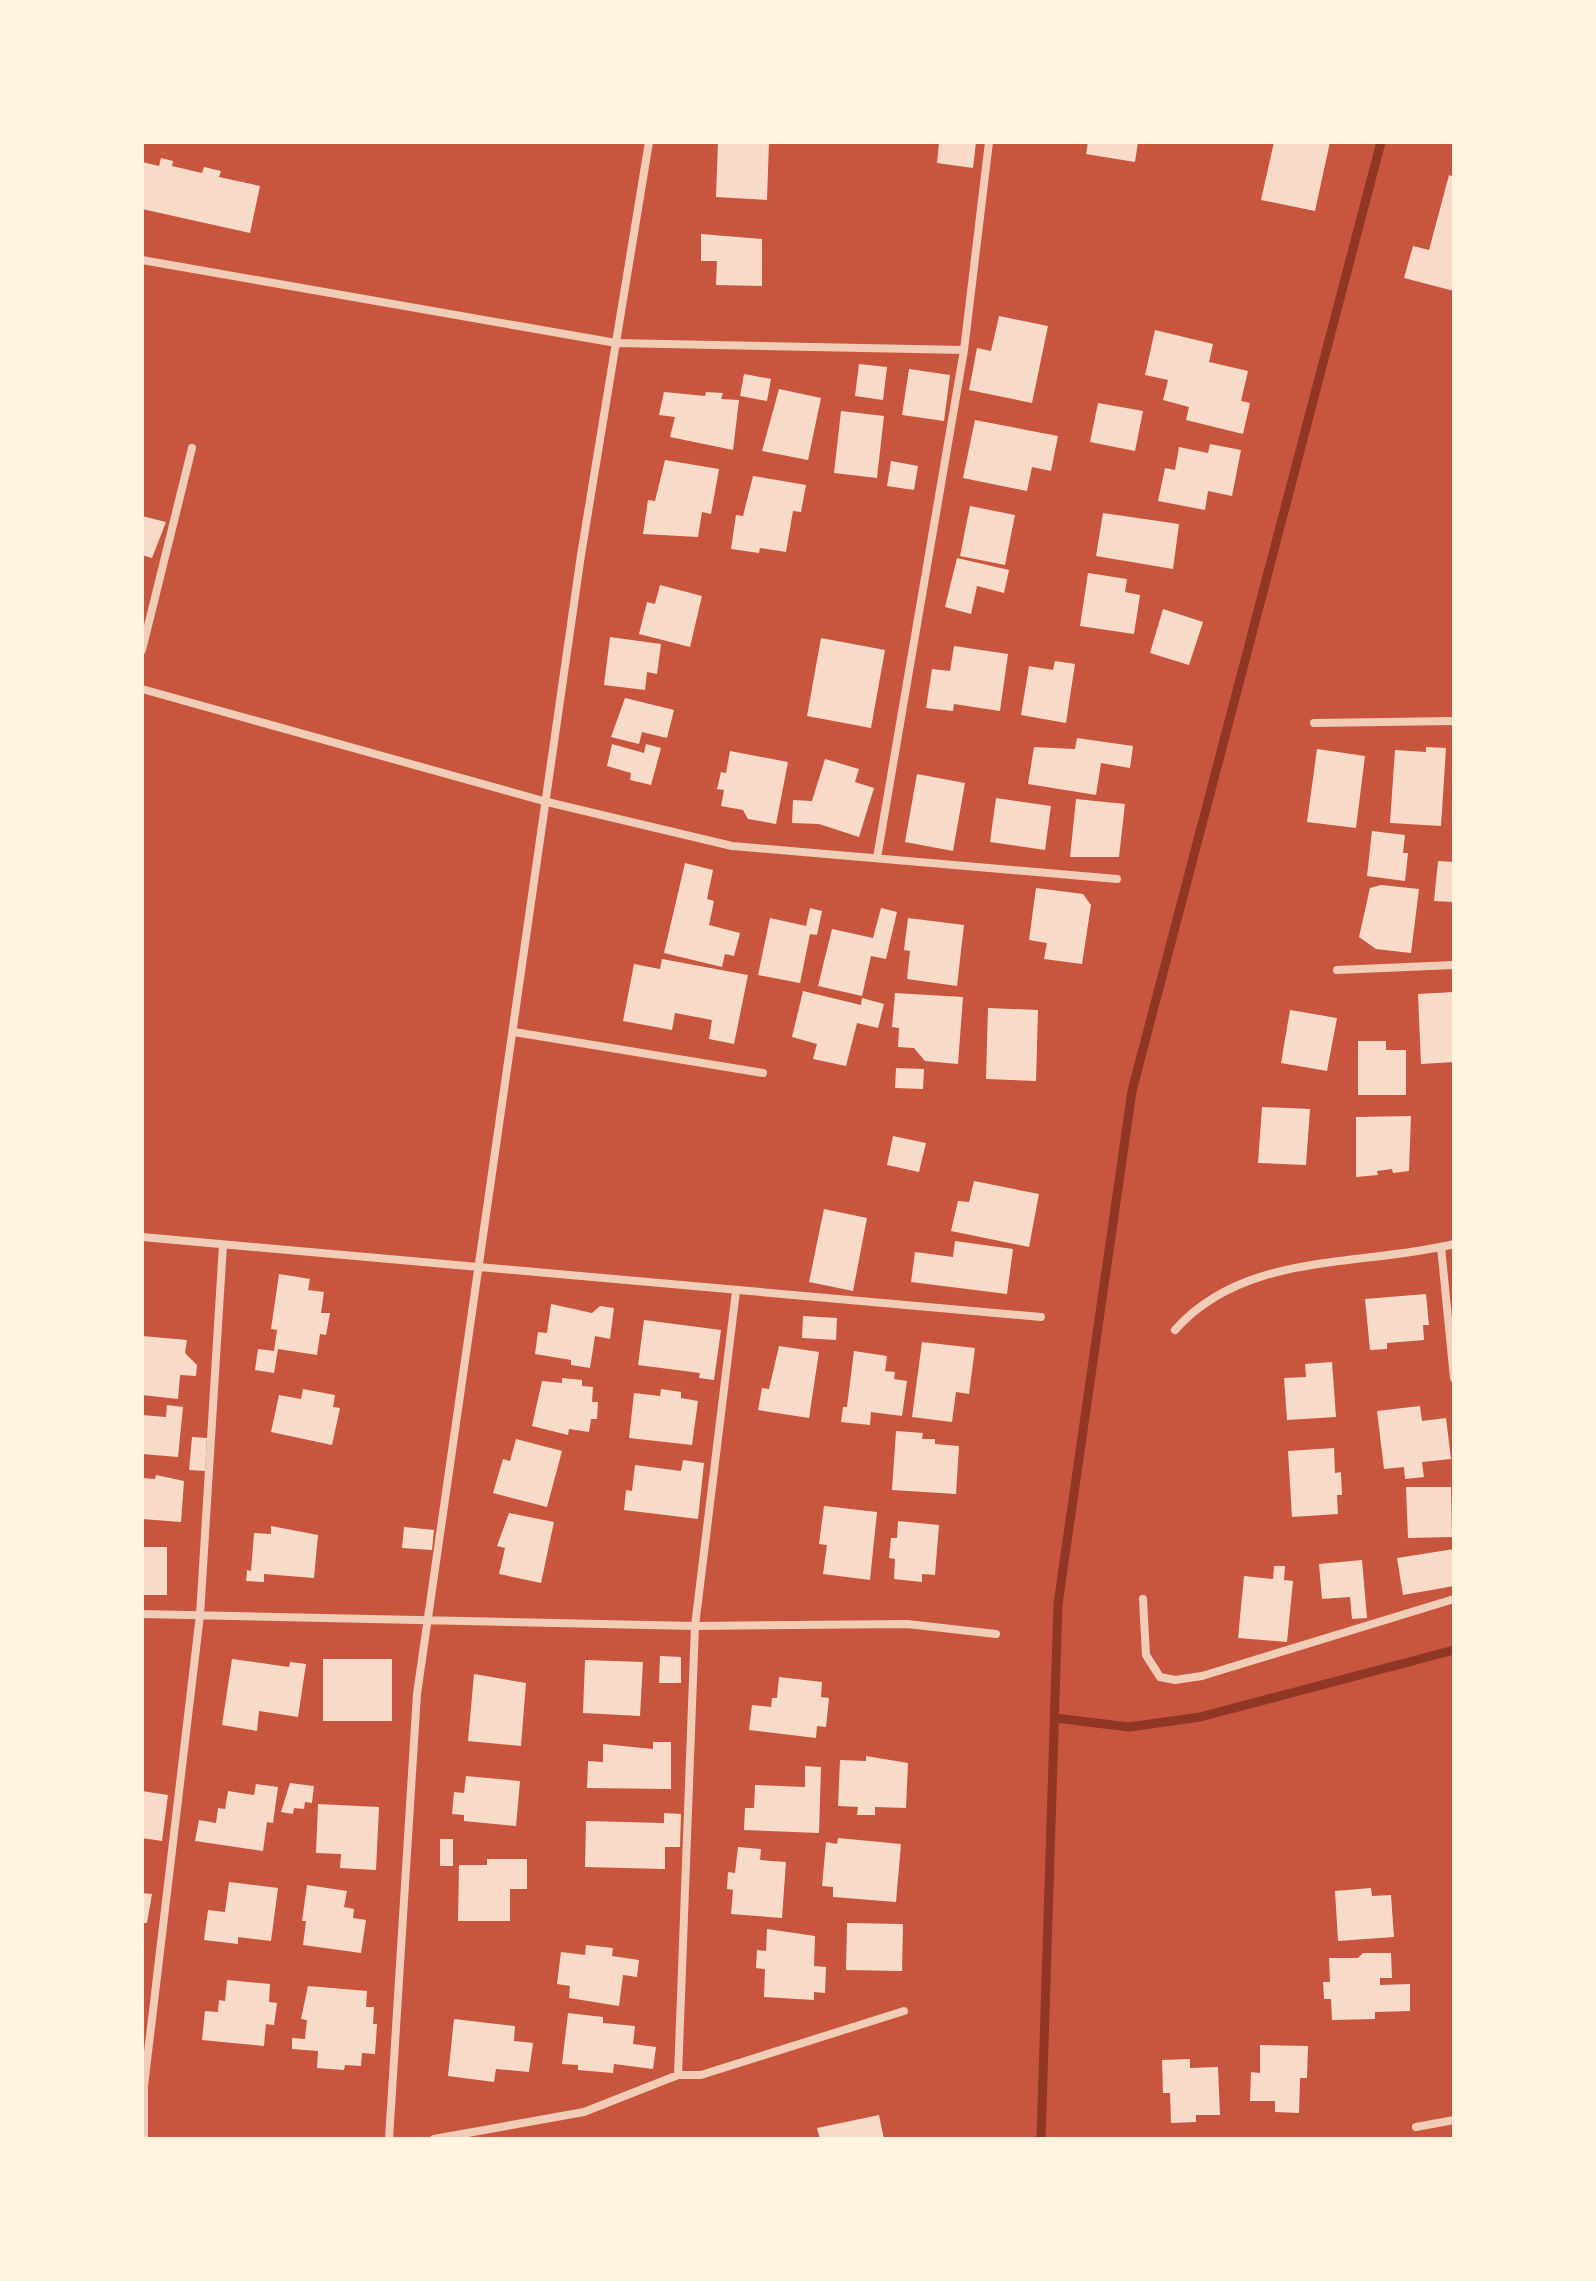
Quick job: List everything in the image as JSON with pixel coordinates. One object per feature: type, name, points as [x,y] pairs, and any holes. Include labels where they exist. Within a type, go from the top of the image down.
[{"type":"street","points":[[389,2139],[417,1694],[547,802],[649,142]]},
{"type":"street","points":[[877,858],[964,350],[989,142]]},
{"type":"street","points":[[142,260],[616,343],[964,350]]},
{"type":"street","points":[[142,650],[192,448]]},
{"type":"street","points":[[142,689],[547,802],[732,846],[1117,879]]},
{"type":"street","points":[[1314,723],[1454,721]]},
{"type":"street","points":[[1337,970],[1454,965]]},
{"type":"street","points":[[514,1032],[763,1073]]},
{"type":"street","points":[[142,1237],[1041,1317]]},
{"type":"street","points":[[1175,1330],[1193,1309],[1279,1270],[1454,1244]]},
{"type":"street","points":[[144,2139],[144,2086],[200,1615],[223,1245]]},
{"type":"street","points":[[1441,1247],[1454,1378]]},
{"type":"street","points":[[678,2075],[695,1626],[736,1291]]},
{"type":"street","points":[[1143,1599],[1146,1655],[1160,1677],[1175,1680],[1202,1676],[1454,1599]]},
{"type":"street","points":[[142,1614],[695,1626],[907,1624],[996,1634]]},
{"type":"street","points":[[434,2139],[584,2112],[678,2075],[701,2075],[904,2011]]},
{"type":"street","points":[[1416,2127],[1454,2120]]},
{"type":"building","points":[[718,142],[769,142],[767,200],[716,197]]},
{"type":"building","points":[[939,142],[976,142],[973,168],[937,163]]},
{"type":"building","points":[[1088,142],[1138,142],[1135,162],[1086,154]]},
{"type":"building","points":[[1274,142],[1330,142],[1315,211],[1261,200]]},
{"type":"building","points":[[161,158],[173,161],[172,166],[202,173],[204,167],[221,171],[219,177],[260,186],[250,233],[142,209],[142,162],[159,166]]},
{"type":"building","points":[[1449,175],[1454,177],[1454,291],[1404,278],[1413,246],[1429,250]]},
{"type":"building","points":[[701,234],[762,239],[762,286],[716,285],[717,261],[701,261]]},
{"type":"building","points":[[999,316],[1048,326],[1032,403],[969,390],[977,348],[991,351]]},
{"type":"building","points":[[1155,330],[1213,344],[1209,362],[1248,371],[1241,401],[1250,403],[1243,434],[1186,420],[1189,407],[1163,400],[1168,380],[1145,375]]},
{"type":"building","points":[[859,364],[887,367],[883,400],[855,396]]},
{"type":"building","points":[[909,369],[950,375],[944,421],[902,415]]},
{"type":"building","points":[[744,374],[771,379],[767,401],[740,396]]},
{"type":"building","points":[[779,389],[821,398],[808,460],[762,451]]},
{"type":"building","points":[[664,392],[705,396],[706,392],[723,393],[721,399],[739,400],[733,450],[670,437],[675,417],[659,415]]},
{"type":"building","points":[[1098,403],[1143,411],[1135,451],[1090,442]]},
{"type":"building","points":[[841,411],[884,416],[877,478],[834,473]]},
{"type":"building","points":[[975,420],[1058,436],[1051,471],[1032,467],[1027,491],[963,478]]},
{"type":"building","points":[[1210,444],[1241,450],[1232,496],[1208,491],[1205,510],[1158,501],[1165,468],[1175,470],[1179,447],[1208,453]]},
{"type":"building","points":[[665,460],[719,469],[711,514],[702,512],[698,537],[643,534],[648,500],[655,501]]},
{"type":"building","points":[[891,461],[918,466],[914,490],[887,486]]},
{"type":"building","points":[[753,476],[806,485],[801,512],[793,511],[786,552],[760,548],[759,553],[731,549],[736,515],[743,516]]},
{"type":"building","points":[[970,506],[1015,515],[1005,565],[960,556]]},
{"type":"building","points":[[1103,513],[1179,524],[1173,569],[1096,556]]},
{"type":"building","points":[[142,516],[166,522],[152,558],[142,555]]},
{"type":"building","points":[[957,558],[1009,570],[1004,593],[977,586],[971,614],[945,607]]},
{"type":"building","points":[[1088,573],[1127,579],[1125,592],[1140,595],[1134,634],[1080,626]]},
{"type":"building","points":[[660,585],[702,596],[690,647],[639,634],[647,602],[655,604]]},
{"type":"building","points":[[1163,609],[1203,622],[1189,665],[1150,653]]},
{"type":"building","points":[[610,637],[661,644],[657,674],[647,672],[645,690],[604,685]]},
{"type":"building","points":[[821,638],[885,650],[871,728],[807,716]]},
{"type":"building","points":[[954,646],[1008,654],[1000,711],[954,704],[953,711],[926,708],[932,669],[950,671]]},
{"type":"building","points":[[1055,661],[1075,664],[1066,723],[1021,715],[1029,666],[1053,670]]},
{"type":"building","points":[[625,698],[674,710],[667,738],[642,732],[639,744],[611,737]]},
{"type":"building","points":[[1077,738],[1133,746],[1130,768],[1101,763],[1096,795],[1028,784],[1034,747],[1075,749]]},
{"type":"building","points":[[612,744],[644,753],[646,744],[661,748],[651,785],[630,780],[631,773],[607,766]]},
{"type":"building","points":[[1426,747],[1446,748],[1441,826],[1390,823],[1395,750],[1426,752]]},
{"type":"building","points":[[1317,749],[1365,756],[1356,828],[1307,822]]},
{"type":"building","points":[[730,751],[788,762],[776,824],[748,819],[743,810],[721,806],[724,790],[717,789],[721,772],[726,773]]},
{"type":"building","points":[[825,759],[859,769],[855,782],[874,788],[859,837],[819,824],[792,823],[793,800],[812,801]]},
{"type":"building","points":[[917,774],[965,783],[953,851],[905,842]]},
{"type":"building","points":[[996,798],[1051,806],[1045,850],[990,842]]},
{"type":"building","points":[[1076,799],[1125,804],[1119,857],[1070,857]]},
{"type":"building","points":[[1372,831],[1405,835],[1403,853],[1408,853],[1405,881],[1367,876]]},
{"type":"building","points":[[1438,861],[1454,862],[1454,902],[1434,901]]},
{"type":"building","points":[[685,863],[713,870],[707,899],[714,901],[709,925],[740,933],[734,956],[725,954],[722,967],[664,953]]},
{"type":"building","points":[[1381,885],[1419,889],[1411,953],[1376,949],[1359,937],[1370,888]]},
{"type":"building","points":[[1036,888],[1083,894],[1091,905],[1082,964],[1044,959],[1047,943],[1029,940]]},
{"type":"building","points":[[810,908],[822,911],[817,935],[810,934],[800,983],[758,975],[770,918],[806,926]]},
{"type":"building","points":[[881,908],[897,912],[886,959],[871,956],[862,996],[818,986],[832,929],[873,938]]},
{"type":"building","points":[[908,918],[964,925],[957,986],[907,979],[910,951],[904,950]]},
{"type":"building","points":[[662,959],[748,975],[734,1044],[709,1039],[712,1020],[675,1013],[672,1030],[623,1021],[634,964],[660,969]]},
{"type":"building","points":[[803,991],[861,1005],[862,998],[884,1004],[878,1028],[857,1023],[846,1066],[813,1059],[817,1044],[792,1037]]},
{"type":"building","points":[[1454,992],[1454,1062],[1421,1064],[1418,994]]},
{"type":"building","points":[[895,993],[963,997],[958,1064],[925,1061],[914,1048],[898,1047],[899,1028],[892,1027]]},
{"type":"building","points":[[988,1008],[1038,1010],[1036,1081],[986,1079]]},
{"type":"building","points":[[1290,1010],[1337,1018],[1327,1071],[1281,1063]]},
{"type":"building","points":[[1358,1041],[1386,1041],[1386,1050],[1406,1050],[1406,1095],[1358,1095]]},
{"type":"building","points":[[896,1068],[924,1069],[923,1089],[895,1088]]},
{"type":"building","points":[[1262,1107],[1310,1109],[1306,1165],[1258,1163]]},
{"type":"building","points":[[1411,1116],[1409,1171],[1393,1173],[1392,1169],[1377,1171],[1378,1175],[1356,1177],[1356,1117]]},
{"type":"building","points":[[893,1136],[926,1143],[919,1172],[887,1165]]},
{"type":"building","points":[[974,1181],[1039,1194],[1029,1247],[951,1231],[958,1201],[969,1202]]},
{"type":"building","points":[[824,1209],[867,1218],[853,1291],[809,1282]]},
{"type":"building","points":[[955,1241],[1013,1249],[1007,1294],[911,1282],[915,1252],[953,1257]]},
{"type":"building","points":[[279,1274],[310,1279],[308,1290],[324,1292],[321,1313],[330,1313],[326,1335],[320,1334],[317,1355],[278,1349],[274,1373],[255,1370],[258,1349],[274,1351],[277,1330],[271,1329]]},
{"type":"building","points":[[1426,1294],[1429,1325],[1423,1325],[1424,1340],[1387,1343],[1387,1349],[1370,1350],[1365,1299]]},
{"type":"building","points":[[551,1304],[592,1313],[600,1306],[614,1308],[610,1339],[595,1336],[590,1368],[571,1365],[571,1360],[535,1354],[538,1332],[547,1333]]},
{"type":"building","points":[[803,1316],[837,1318],[836,1340],[802,1338]]},
{"type":"building","points":[[644,1320],[721,1330],[714,1380],[699,1378],[700,1373],[638,1365]]},
{"type":"building","points":[[142,1336],[187,1340],[185,1353],[197,1365],[196,1376],[180,1375],[178,1399],[142,1395]]},
{"type":"building","points":[[922,1342],[975,1348],[969,1394],[956,1392],[952,1422],[912,1417]]},
{"type":"building","points":[[779,1346],[819,1352],[809,1418],[758,1410],[762,1388],[769,1389]]},
{"type":"building","points":[[854,1351],[887,1356],[885,1371],[895,1372],[894,1379],[907,1381],[902,1416],[871,1412],[870,1425],[841,1422],[843,1407],[847,1407]]},
{"type":"building","points":[[1332,1362],[1336,1417],[1287,1420],[1284,1378],[1306,1377],[1305,1364]]},
{"type":"building","points":[[562,1378],[582,1380],[582,1386],[593,1387],[592,1402],[598,1402],[597,1419],[591,1419],[589,1432],[569,1429],[568,1435],[532,1426],[542,1381],[562,1383]]},
{"type":"building","points":[[303,1389],[335,1395],[333,1407],[340,1408],[332,1445],[271,1432],[279,1395],[301,1399]]},
{"type":"building","points":[[661,1389],[681,1392],[681,1398],[698,1401],[692,1445],[629,1438],[634,1393],[660,1396]]},
{"type":"building","points":[[167,1405],[183,1407],[178,1457],[142,1454],[142,1415],[166,1417]]},
{"type":"building","points":[[1420,1406],[1422,1421],[1446,1418],[1451,1459],[1422,1462],[1424,1477],[1405,1479],[1404,1467],[1384,1469],[1377,1411]]},
{"type":"building","points":[[896,1431],[923,1433],[922,1439],[935,1439],[935,1444],[959,1446],[956,1494],[892,1490]]},
{"type":"building","points":[[192,1437],[207,1438],[205,1471],[189,1470]]},
{"type":"building","points":[[516,1439],[562,1451],[547,1507],[493,1493],[503,1459],[510,1461]]},
{"type":"building","points":[[1334,1448],[1335,1473],[1341,1472],[1342,1495],[1337,1495],[1338,1514],[1292,1517],[1288,1451]]},
{"type":"building","points":[[683,1460],[704,1463],[698,1519],[624,1510],[626,1490],[632,1491],[635,1465],[681,1471]]},
{"type":"building","points":[[156,1475],[184,1481],[181,1522],[142,1519],[142,1478],[155,1479]]},
{"type":"building","points":[[1406,1487],[1451,1487],[1452,1537],[1408,1538]]},
{"type":"building","points":[[824,1506],[877,1512],[870,1580],[823,1574],[827,1545],[819,1544]]},
{"type":"building","points":[[509,1513],[554,1522],[541,1583],[499,1574],[505,1548],[497,1546]]},
{"type":"building","points":[[898,1521],[939,1525],[935,1575],[922,1574],[922,1582],[894,1579],[895,1559],[889,1558],[891,1538],[897,1538]]},
{"type":"building","points":[[271,1526],[318,1535],[314,1578],[264,1574],[264,1582],[246,1581],[247,1570],[251,1571],[254,1533],[271,1534]]},
{"type":"building","points":[[404,1527],[434,1530],[432,1550],[402,1548]]},
{"type":"building","points":[[142,1547],[167,1547],[167,1595],[142,1595]]},
{"type":"building","points":[[1454,1549],[1454,1586],[1403,1595],[1397,1558]]},
{"type":"building","points":[[1362,1560],[1367,1618],[1352,1619],[1350,1597],[1322,1599],[1319,1564]]},
{"type":"building","points":[[1274,1566],[1285,1566],[1284,1580],[1293,1581],[1287,1642],[1238,1638],[1244,1576],[1273,1579]]},
{"type":"building","points":[[660,1656],[681,1657],[681,1683],[659,1683]]},
{"type":"building","points":[[232,1659],[289,1667],[290,1662],[306,1664],[298,1717],[259,1711],[257,1731],[222,1725]]},
{"type":"building","points":[[323,1659],[392,1659],[392,1721],[323,1721]]},
{"type":"building","points":[[585,1660],[643,1662],[640,1716],[583,1713]]},
{"type":"building","points":[[474,1674],[526,1683],[521,1746],[468,1741]]},
{"type":"building","points":[[779,1677],[822,1682],[821,1697],[829,1698],[826,1727],[817,1726],[816,1738],[749,1730],[752,1705],[771,1707],[772,1698],[777,1698]]},
{"type":"building","points":[[653,1742],[671,1742],[671,1789],[587,1788],[588,1761],[603,1762],[603,1744],[653,1749]]},
{"type":"building","points":[[866,1756],[908,1763],[906,1808],[875,1807],[875,1815],[857,1815],[858,1807],[838,1806],[840,1760],[866,1761]]},
{"type":"building","points":[[805,1766],[821,1767],[819,1833],[744,1830],[745,1808],[754,1808],[755,1785],[805,1787]]},
{"type":"building","points":[[466,1776],[520,1781],[516,1826],[464,1821],[464,1815],[452,1814],[454,1792],[464,1793]]},
{"type":"building","points":[[290,1783],[314,1786],[312,1803],[305,1802],[304,1809],[294,1808],[293,1814],[281,1812]]},
{"type":"building","points":[[256,1784],[278,1787],[273,1823],[267,1822],[263,1851],[195,1841],[199,1820],[216,1823],[218,1808],[225,1809],[228,1791],[254,1795]]},
{"type":"building","points":[[142,1791],[168,1795],[162,1841],[142,1838]]},
{"type":"building","points":[[318,1804],[379,1807],[376,1870],[340,1868],[341,1854],[316,1853]]},
{"type":"building","points":[[664,1813],[681,1814],[680,1847],[665,1847],[665,1869],[585,1867],[586,1821],[664,1823]]},
{"type":"building","points":[[838,1838],[901,1844],[896,1902],[833,1897],[833,1887],[822,1886],[826,1842],[837,1844]]},
{"type":"building","points":[[440,1839],[453,1839],[453,1866],[440,1866]]},
{"type":"building","points":[[738,1847],[761,1849],[760,1860],[786,1862],[782,1918],[731,1914],[733,1890],[727,1889],[728,1872],[735,1873]]},
{"type":"building","points":[[487,1859],[527,1859],[527,1889],[510,1889],[510,1921],[458,1921],[459,1865],[487,1865]]},
{"type":"building","points":[[229,1882],[278,1888],[271,1941],[238,1937],[238,1944],[204,1940],[208,1910],[225,1912]]},
{"type":"building","points":[[307,1885],[347,1891],[344,1907],[354,1909],[353,1918],[366,1920],[361,1953],[303,1945],[306,1921],[302,1921]]},
{"type":"building","points":[[1371,1888],[1372,1896],[1391,1895],[1394,1937],[1338,1941],[1335,1891]]},
{"type":"building","points":[[142,1893],[152,1894],[147,1923],[142,1923]]},
{"type":"building","points":[[847,1923],[903,1924],[902,1971],[846,1970]]},
{"type":"building","points":[[767,1929],[815,1936],[814,1966],[826,1967],[825,1993],[814,1992],[814,2000],[764,1997],[765,1969],[756,1968],[757,1950],[766,1951]]},
{"type":"building","points":[[586,1945],[613,1948],[612,1956],[639,1960],[637,1977],[623,1975],[619,2006],[569,1998],[570,1986],[557,1984],[561,1952],[585,1955]]},
{"type":"building","points":[[1363,1953],[1391,1953],[1392,1978],[1380,1978],[1380,1985],[1410,1984],[1410,2011],[1375,2012],[1375,2019],[1332,2020],[1331,1999],[1324,1999],[1323,1982],[1330,1982],[1329,1958],[1358,1958]]},
{"type":"building","points":[[227,1980],[270,1984],[269,2002],[277,2003],[274,2025],[266,2024],[264,2046],[202,2040],[205,2011],[218,2012],[219,2000],[225,2001]]},
{"type":"building","points":[[308,1986],[367,1991],[366,2007],[374,2007],[373,2024],[377,2024],[375,2054],[362,2053],[361,2066],[345,2065],[344,2070],[317,2068],[318,2051],[292,2049],[292,2038],[305,2039],[307,2020],[301,2019]]},
{"type":"building","points":[[568,2013],[603,2017],[603,2023],[635,2026],[633,2044],[656,2047],[653,2069],[614,2064],[613,2073],[578,2070],[578,2065],[562,2064]]},
{"type":"building","points":[[454,2019],[515,2026],[514,2041],[533,2043],[529,2072],[496,2069],[494,2082],[448,2076]]},
{"type":"building","points":[[1260,2045],[1308,2046],[1307,2078],[1300,2078],[1299,2113],[1275,2112],[1275,2101],[1250,2101],[1251,2072],[1260,2073]]},
{"type":"building","points":[[1190,2059],[1190,2068],[1218,2067],[1220,2115],[1196,2115],[1196,2122],[1171,2123],[1170,2093],[1163,2093],[1162,2060]]},
{"type":"building","points":[[879,2115],[884,2139],[820,2139],[817,2128]]},
{"type":"waterway","points":[[1041,2139],[1058,1604],[1132,1091],[1381,142]]},
{"type":"waterway","points":[[1055,1718],[1129,1727],[1200,1717],[1454,1650]]}]
